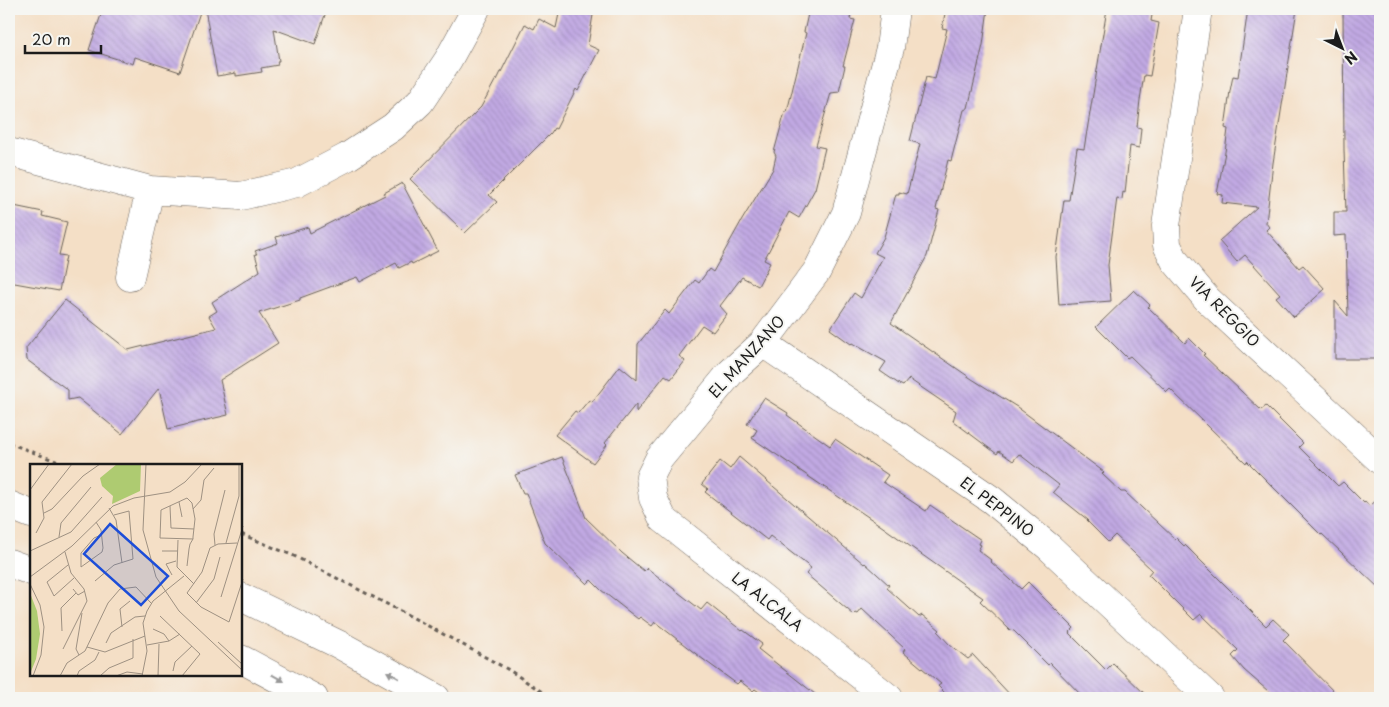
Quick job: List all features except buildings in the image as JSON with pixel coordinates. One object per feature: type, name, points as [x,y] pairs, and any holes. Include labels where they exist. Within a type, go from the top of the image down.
[{"type":"street","points":[[9,152],[150,190],[241,196],[297,183],[347,157],[393,127],[420,102],[448,60],[476,9]]},
{"type":"street","name":"EL MANZANO","points":[[653,498],[650,477],[659,459],[731,372],[763,343],[818,271],[846,214],[890,48],[895,9]]},
{"type":"street","name":"VIA REGGIO","points":[[1198,9],[1166,226],[1167,244],[1175,261],[1207,299],[1379,454]]},
{"type":"street","points":[[130,277],[150,190]]},
{"type":"street","name":"EL PEPPINO","points":[[763,343],[992,500],[1049,547],[1210,698]]},
{"type":"street","name":"LA ALCALA","points":[[653,498],[663,519],[681,535],[889,698]]},
{"type":"street","points":[[9,505],[30,514]]},
{"type":"street","points":[[9,562],[30,571]]},
{"type":"street","points":[[242,597],[340,645],[436,698]]},
{"type":"street","points":[[242,660],[314,698]]},
{"type":"path","points":[[9,444],[64,464]]},
{"type":"path","points":[[242,534],[294,556],[408,615],[509,670],[551,698]]}]
